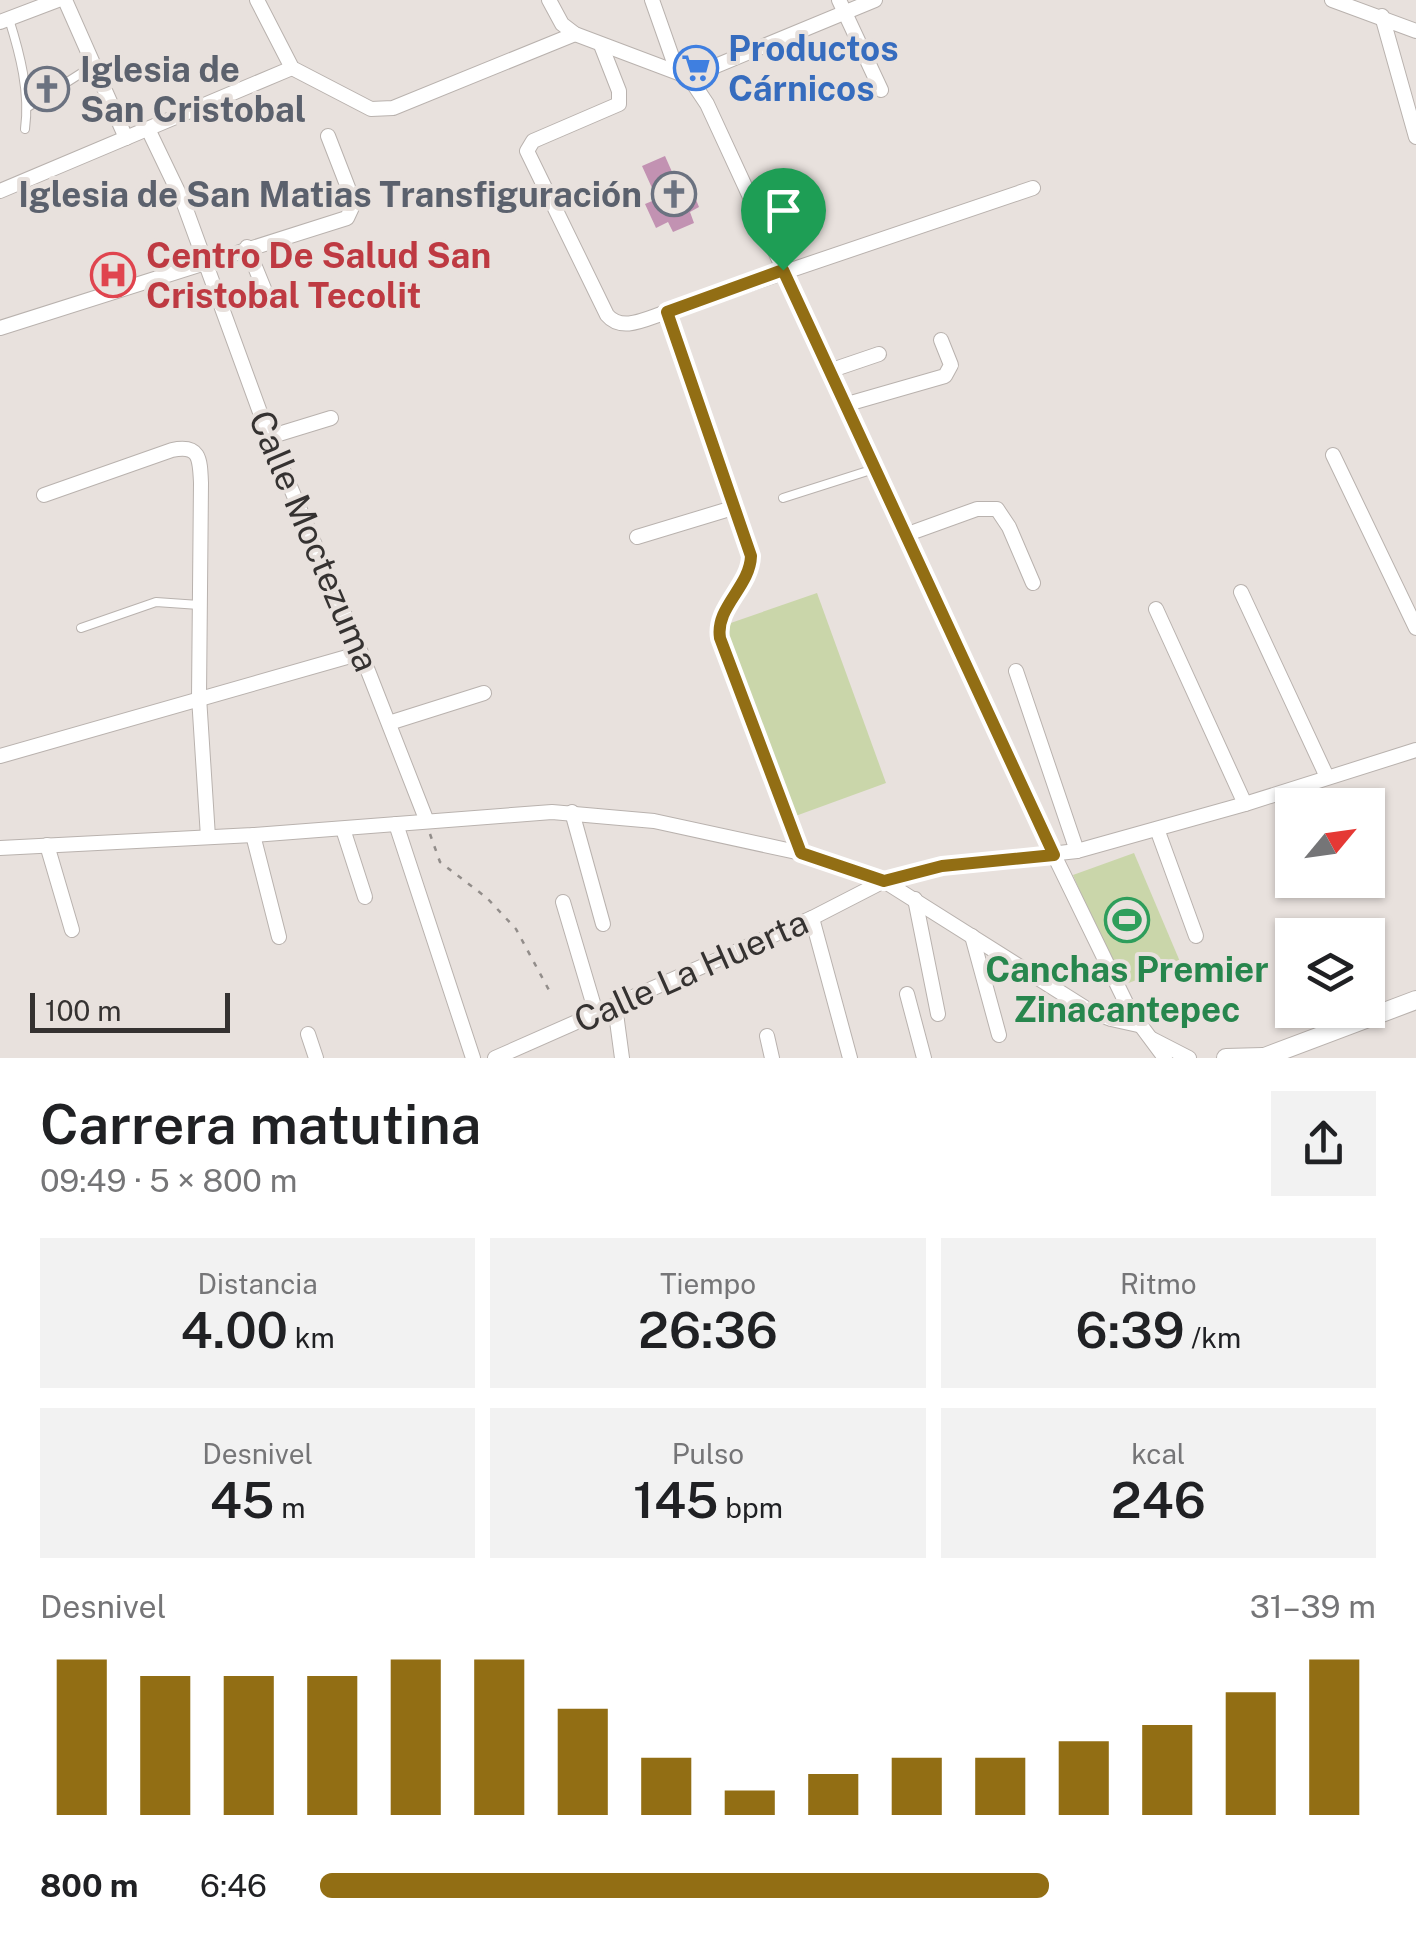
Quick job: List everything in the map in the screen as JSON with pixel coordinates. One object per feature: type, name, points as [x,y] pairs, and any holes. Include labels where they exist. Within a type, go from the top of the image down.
[{"type":"street","points":[[4,21],[62,0],[126,138]]},
{"type":"street","points":[[257,0],[292,68],[358,104],[380,110],[575,34]]},
{"type":"street","points":[[549,0],[562,24],[575,34],[683,74],[841,6],[875,0]]},
{"type":"street","points":[[652,0],[683,74],[707,104],[1054,855],[1142,1031],[1165,1058]]},
{"type":"street","points":[[1332,0],[1416,31]]},
{"type":"street","points":[[841,6],[881,90]]},
{"type":"street","points":[[1382,16],[1416,136]]},
{"type":"street","points":[[601,45],[619,91],[619,104],[528,146],[529,159],[607,315],[616,324],[625,325],[667,312],[1032,188]]},
{"type":"street","points":[[0,191],[292,68]]},
{"type":"street","name":"Calle Moctezuma","points":[[148,129],[184,204],[269,437],[361,652],[426,819]]},
{"type":"street","points":[[0,328],[347,218],[354,203],[328,136]]},
{"type":"street","points":[[248,247],[269,301]]},
{"type":"street","points":[[667,312],[751,556],[750,569],[718,626],[720,638],[801,853]]},
{"type":"street","points":[[844,405],[945,376],[952,365],[941,340]]},
{"type":"street","points":[[829,371],[878,354]]},
{"type":"street","points":[[269,437],[331,418]]},
{"type":"street","points":[[44,494],[172,450],[193,449],[198,457],[199,697],[208,838]]},
{"type":"street","points":[[1333,455],[1416,628]]},
{"type":"street","points":[[637,537],[736,507]]},
{"type":"street","points":[[905,535],[977,509],[997,509],[1033,583]]},
{"type":"street","points":[[1241,592],[1327,777]]},
{"type":"street","points":[[1156,609],[1245,804]]},
{"type":"street","points":[[0,756],[361,652]]},
{"type":"street","points":[[1016,671],[1077,851]]},
{"type":"street","points":[[389,724],[484,693]]},
{"type":"street","name":"Calle La Huerta","points":[[496,1058],[812,918],[884,881],[942,866],[1077,851],[1416,750]]},
{"type":"street","points":[[572,812],[603,924]]},
{"type":"street","points":[[0,848],[208,838],[426,819],[572,812],[686,826],[801,853],[884,881],[1090,1010],[1142,1031],[1189,1058]]},
{"type":"street","points":[[396,824],[472,1058]]},
{"type":"street","points":[[343,829],[365,897]]},
{"type":"street","points":[[1156,829],[1196,936]]},
{"type":"street","points":[[253,835],[279,937]]},
{"type":"street","points":[[47,845],[72,930]]},
{"type":"street","points":[[915,899],[938,1014]]},
{"type":"street","points":[[563,902],[596,1014]]},
{"type":"street","points":[[812,918],[850,1058]]},
{"type":"street","points":[[972,936],[999,1035]]},
{"type":"street","points":[[907,994],[924,1058]]},
{"type":"street","points":[[1226,1058],[1263,1058],[1416,1000]]},
{"type":"street","points":[[614,1006],[622,1058]]},
{"type":"street","points":[[308,1034],[316,1058]]},
{"type":"street","points":[[767,1036],[772,1058]]},
{"type":"lane","points":[[4,21],[18,47],[28,108],[25,129]]},
{"type":"lane","points":[[28,108],[94,65]]},
{"type":"lane","points":[[783,498],[874,468]]},
{"type":"lane","points":[[81,628],[156,602],[199,605]]},
{"type":"path","points":[[426,819],[440,862],[502,913],[527,946],[550,992]]},
{"type":"green space","points":[[817,593],[886,783],[790,818],[722,626]]},
{"type":"green space","name":"Canchas Premier Zinacantepec","points":[[1134,853],[1181,964],[1120,986],[1073,875]]},
{"type":"building","name":"Iglesia de San Matias Transfiguración","points":[[665,156],[680,190],[690,185],[699,207],[690,212],[694,223],[673,232],[668,222],[656,228],[645,204],[657,199],[642,166]]},
{"type":"place","name":"Productos Cárnicos","points":[[696,68]]},
{"type":"place","name":"Iglesia de San Cristobal","points":[[47,89]]},
{"type":"place","name":"Iglesia de San Matias Transfiguración","points":[[674,194]]},
{"type":"place","name":"Centro De Salud San Cristobal Tecolit","points":[[113,275]]},
{"type":"place","name":"Canchas Premier Zinacantepec","points":[[1127,920]]},
{"type":"route","points":[[783,270],[1054,855],[942,866],[884,881],[801,853],[720,638],[718,626],[745,581],[751,556],[667,312],[783,270]]}]
